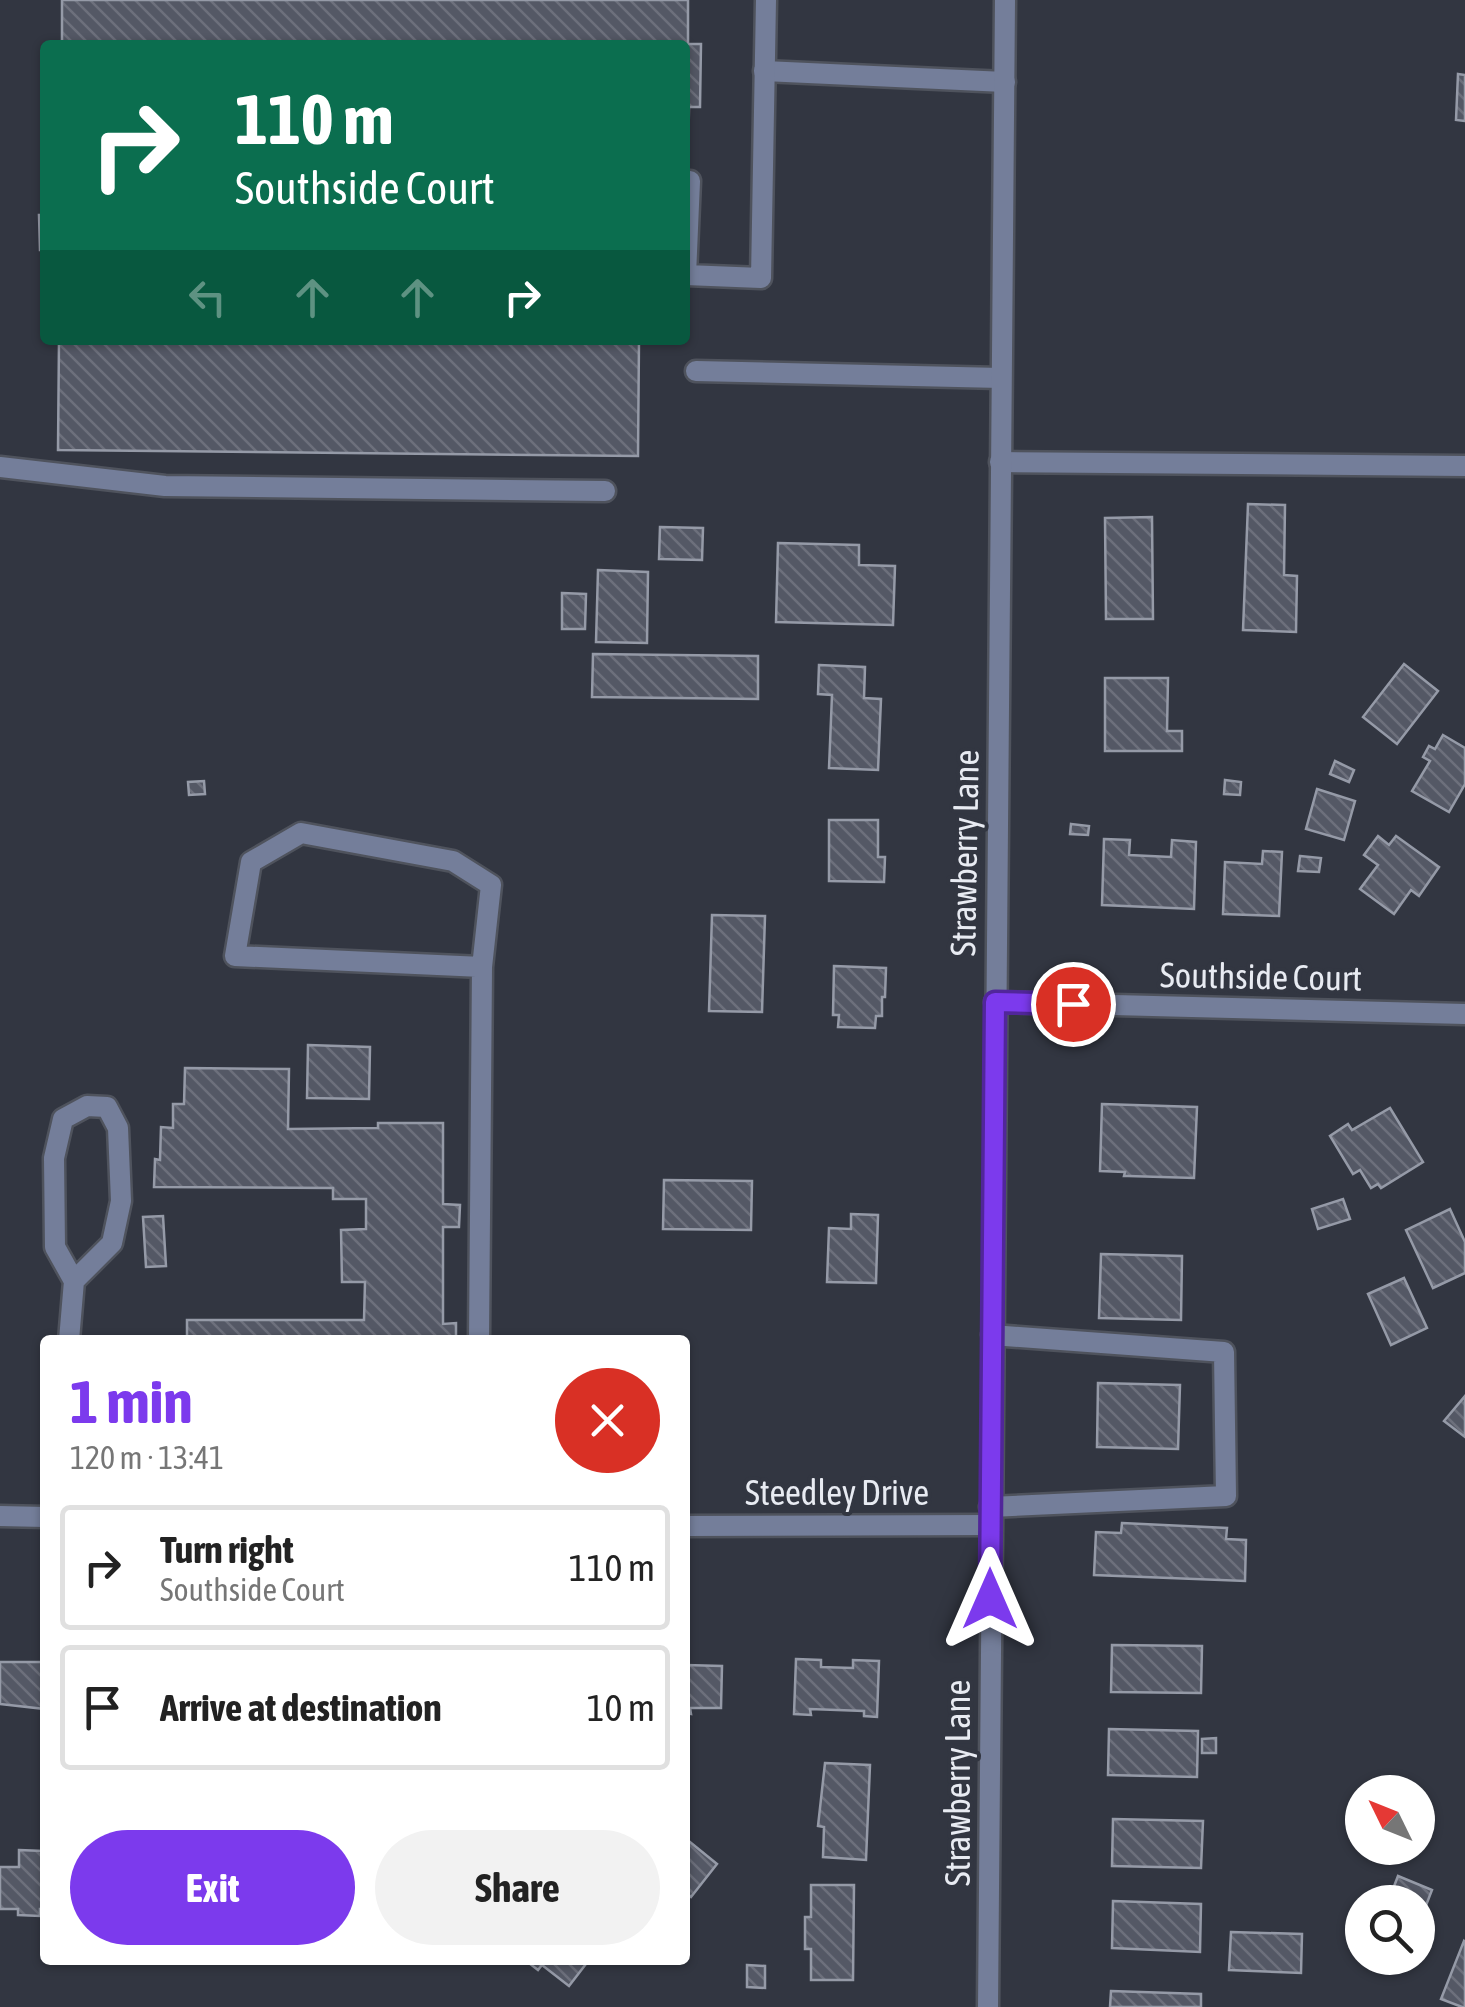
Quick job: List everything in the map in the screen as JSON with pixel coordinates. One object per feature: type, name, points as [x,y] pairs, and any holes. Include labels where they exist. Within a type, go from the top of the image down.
[{"type":"street","points":[[690,275],[761,278],[766,0]]},
{"type":"street","name":"Strawberry Lane","points":[[988,2007],[1005,0]]},
{"type":"street","points":[[764,71],[1004,82]]},
{"type":"street","points":[[696,371],[1001,378]]},
{"type":"street","points":[[1000,462],[1465,466]]},
{"type":"street","points":[[0,467],[164,486],[605,491]]},
{"type":"street","points":[[479,1335],[482,967],[492,885],[453,861],[301,833],[251,862],[235,956],[482,967]]},
{"type":"street","name":"Southside Court","points":[[995,1002],[1465,1014]]},
{"type":"street","points":[[69,1335],[74,1281],[55,1246],[54,1158],[63,1120],[86,1106],[107,1107],[118,1128],[121,1201],[112,1243],[74,1281]]},
{"type":"street","name":"Steedley Drive","points":[[690,1526],[990,1516],[1041,1505],[1226,1496],[1224,1352],[992,1335]]},
{"type":"street","points":[[0,1516],[40,1517]]},
{"type":"building","points":[[62,0],[688,0],[688,40],[62,40]]},
{"type":"building","points":[[690,44],[701,44],[700,107],[690,107]]},
{"type":"building","points":[[1458,74],[1465,75],[1465,121],[1456,120]]},
{"type":"building","points":[[59,345],[639,345],[638,456],[58,450]]},
{"type":"building","points":[[1248,504],[1285,505],[1284,575],[1297,576],[1296,632],[1243,630]]},
{"type":"building","points":[[1152,517],[1153,619],[1106,619],[1105,518]]},
{"type":"building","points":[[660,527],[703,528],[702,560],[659,559]]},
{"type":"building","points":[[778,543],[859,545],[859,565],[895,566],[893,625],[776,622]]},
{"type":"building","points":[[598,570],[648,572],[647,643],[596,642]]},
{"type":"building","points":[[562,593],[586,594],[585,629],[562,629]]},
{"type":"building","points":[[593,654],[758,656],[758,699],[592,697]]},
{"type":"building","points":[[1404,664],[1438,691],[1397,744],[1363,717]]},
{"type":"building","points":[[819,665],[865,667],[864,698],[881,699],[878,770],[829,768],[832,695],[818,694]]},
{"type":"building","points":[[1105,678],[1168,678],[1167,731],[1182,731],[1182,751],[1105,751]]},
{"type":"building","points":[[1443,735],[1465,748],[1465,784],[1449,812],[1412,791],[1430,761],[1423,757],[1429,746],[1435,749]]},
{"type":"building","points":[[1335,761],[1354,770],[1349,782],[1330,774]]},
{"type":"building","points":[[1225,780],[1241,782],[1240,795],[1224,794]]},
{"type":"building","points":[[204,781],[205,794],[189,795],[188,782]]},
{"type":"building","points":[[1317,789],[1355,801],[1344,840],[1306,829]]},
{"type":"building","points":[[829,820],[878,820],[878,857],[885,857],[884,882],[829,881]]},
{"type":"building","points":[[1071,824],[1089,826],[1088,835],[1070,834]]},
{"type":"building","points":[[1378,836],[1389,845],[1396,836],[1439,867],[1419,896],[1411,890],[1394,914],[1360,889],[1378,865],[1364,855]]},
{"type":"building","points":[[1104,839],[1130,840],[1129,855],[1171,857],[1172,840],[1196,842],[1194,909],[1102,905]]},
{"type":"building","points":[[1263,851],[1282,852],[1279,916],[1223,914],[1225,862],[1262,864]]},
{"type":"building","points":[[1300,856],[1321,858],[1319,872],[1298,871]]},
{"type":"building","points":[[712,915],[765,916],[762,1012],[709,1011]]},
{"type":"building","points":[[834,966],[886,968],[882,1016],[876,1016],[875,1028],[838,1027],[839,1015],[833,1015]]},
{"type":"building","points":[[308,1045],[370,1047],[369,1099],[307,1098]]},
{"type":"building","points":[[185,1068],[289,1069],[288,1129],[443,1123],[443,1204],[460,1205],[459,1227],[443,1227],[443,1324],[456,1323],[456,1335],[187,1335],[187,1320],[364,1320],[365,1282],[342,1282],[341,1230],[366,1229],[366,1199],[333,1199],[333,1188],[154,1187],[161,1127],[173,1128],[173,1104],[184,1104]]},
{"type":"building","points":[[1102,1104],[1197,1107],[1194,1178],[1124,1176],[1125,1172],[1100,1171]]},
{"type":"building","points":[[1390,1108],[1423,1162],[1381,1188],[1378,1184],[1371,1188],[1360,1170],[1353,1174],[1330,1136],[1348,1124],[1352,1130]]},
{"type":"building","points":[[664,1180],[752,1181],[751,1230],[663,1229]]},
{"type":"building","points":[[1343,1199],[1350,1219],[1318,1229],[1312,1209]]},
{"type":"building","points":[[1450,1209],[1465,1242],[1465,1273],[1433,1288],[1406,1230]]},
{"type":"building","points":[[851,1214],[878,1215],[876,1283],[827,1282],[829,1228],[851,1229]]},
{"type":"building","points":[[163,1216],[166,1266],[146,1267],[143,1217]]},
{"type":"building","points":[[1101,1254],[1182,1256],[1181,1320],[1099,1318]]},
{"type":"building","points":[[1404,1278],[1427,1328],[1391,1345],[1368,1294]]},
{"type":"building","points":[[1098,1383],[1180,1385],[1178,1449],[1097,1447]]},
{"type":"building","points":[[1465,1396],[1465,1437],[1444,1421]]},
{"type":"building","points":[[1122,1523],[1227,1528],[1226,1539],[1246,1540],[1245,1581],[1094,1575],[1096,1532],[1121,1533]]},
{"type":"building","points":[[1112,1645],[1202,1646],[1201,1693],[1111,1692]]},
{"type":"building","points":[[796,1659],[821,1660],[821,1667],[853,1668],[853,1660],[879,1661],[877,1717],[864,1716],[864,1711],[810,1709],[811,1715],[794,1714]]},
{"type":"building","points":[[0,1662],[40,1662],[40,1708],[0,1704]]},
{"type":"building","points":[[690,1665],[722,1666],[721,1708],[690,1708]]},
{"type":"building","points":[[1109,1729],[1198,1731],[1197,1777],[1108,1775]]},
{"type":"building","points":[[1216,1738],[1216,1753],[1202,1753],[1202,1739]]},
{"type":"building","points":[[825,1763],[870,1765],[866,1860],[823,1857],[824,1827],[818,1826]]},
{"type":"building","points":[[1113,1819],[1203,1821],[1201,1868],[1112,1866]]},
{"type":"building","points":[[690,1842],[717,1864],[690,1896]]},
{"type":"building","points":[[19,1850],[40,1851],[40,1916],[18,1915],[18,1909],[0,1909],[0,1867],[19,1867]]},
{"type":"building","points":[[1398,1876],[1420,1885],[1395,1885]]},
{"type":"building","points":[[811,1885],[854,1885],[853,1980],[811,1980],[811,1949],[805,1949],[805,1917],[811,1917]]},
{"type":"building","points":[[1113,1901],[1201,1904],[1200,1952],[1112,1948]]},
{"type":"building","points":[[1231,1932],[1302,1934],[1301,1973],[1229,1970]]},
{"type":"building","points":[[1464,1941],[1465,2007],[1462,2007],[1441,1999]]},
{"type":"building","points":[[542,1965],[585,1965],[569,1986]]},
{"type":"building","points":[[747,1965],[765,1966],[765,1988],[747,1987]]},
{"type":"building","points":[[1111,1991],[1201,1994],[1201,2007],[1110,2007]]},
{"type":"route","points":[[990,1599],[995,1002],[1073,1004]]}]
